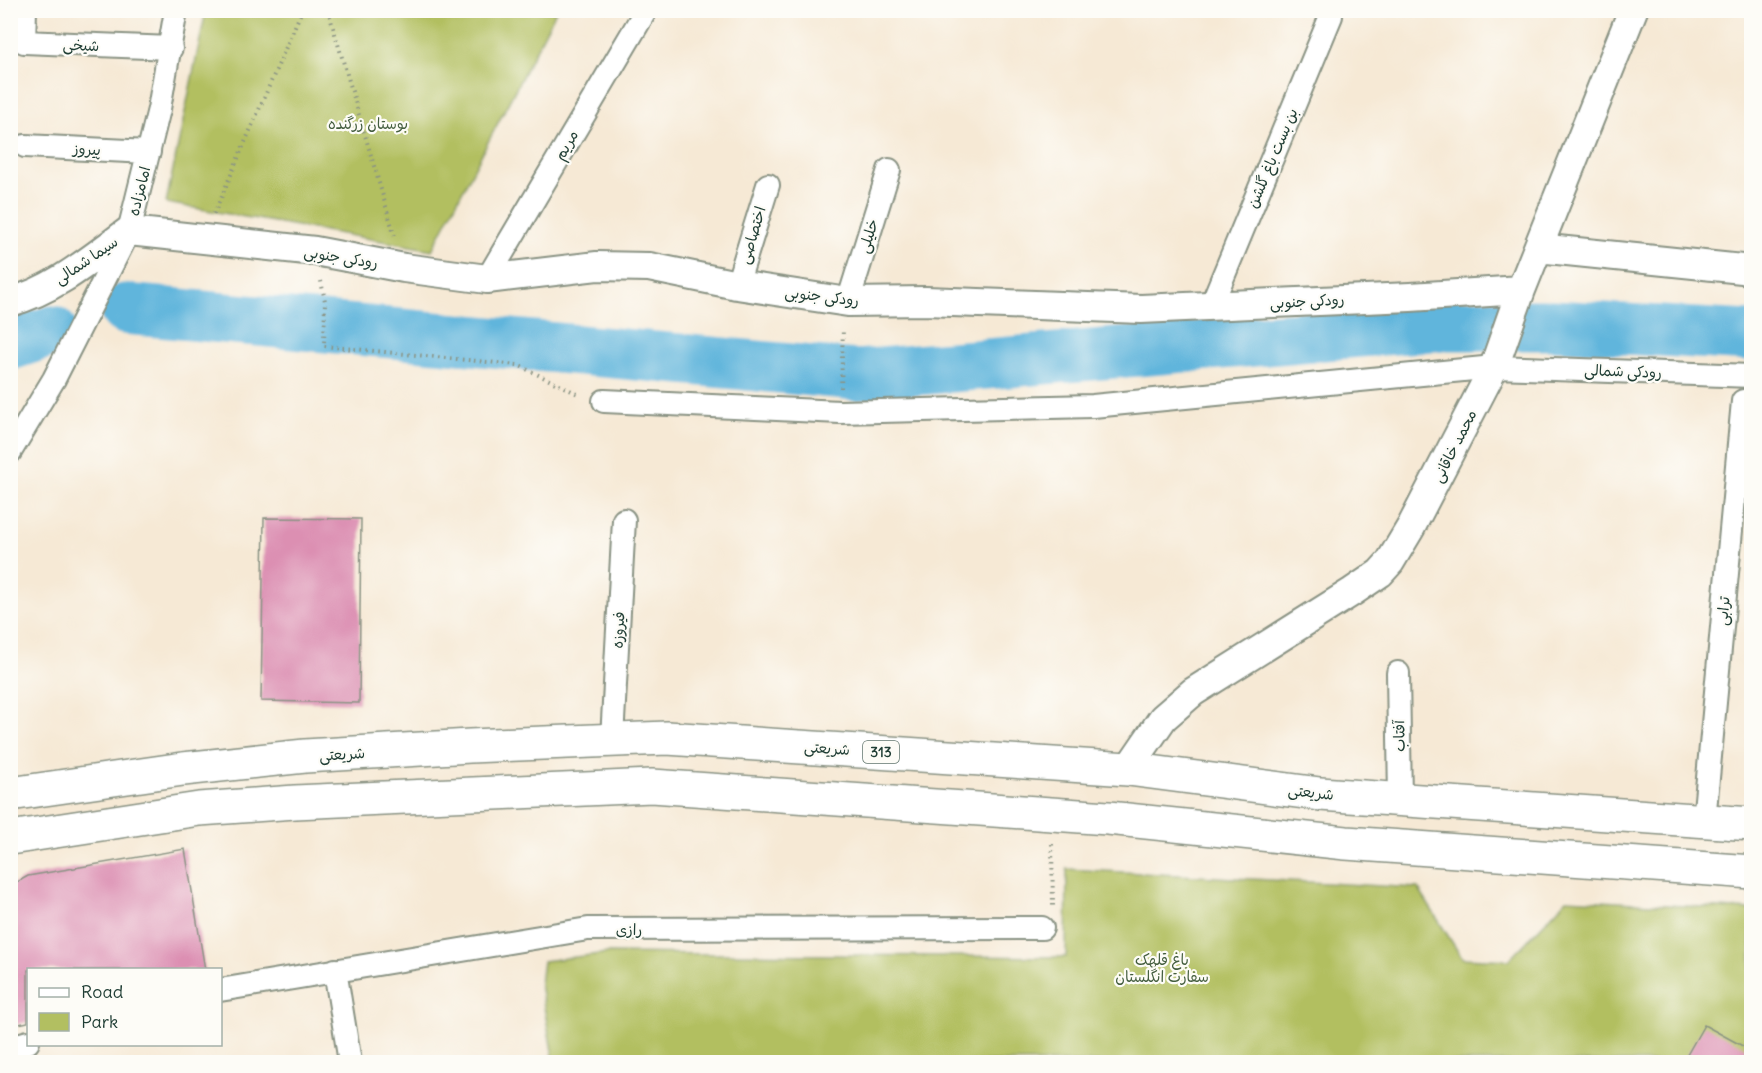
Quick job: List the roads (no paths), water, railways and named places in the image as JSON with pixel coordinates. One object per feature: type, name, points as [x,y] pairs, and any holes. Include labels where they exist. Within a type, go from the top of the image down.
[{"type":"main road","name":"شریعتی","points":[[10,794],[183,769],[305,756],[667,738],[1128,769],[1320,794],[1752,824]]},
{"type":"main road","points":[[1108,818],[1128,769]]},
{"type":"main road","points":[[10,838],[209,808],[652,786],[1108,818],[1346,843],[1752,872]]},
{"type":"street","name":"شیخی","points":[[25,10],[24,42],[171,48]]},
{"type":"street","name":"امامزاده","points":[[10,452],[54,379],[129,231],[149,152],[171,48],[176,10]]},
{"type":"street","name":"مریم","points":[[487,279],[646,10]]},
{"type":"street","name":"بن بست باغ گلشن","points":[[1211,306],[1331,16],[1331,10]]},
{"type":"street","name":"محمد خاقانی","points":[[1128,769],[1163,718],[1192,692],[1352,592],[1380,573],[1390,562],[1412,527],[1494,367],[1521,290],[1633,10]]},
{"type":"street","name":"پیروز","points":[[25,146],[149,152]]},
{"type":"street","name":"خلیلی","points":[[846,315],[889,170]]},
{"type":"street","name":"اختصاصی","points":[[737,285],[768,185]]},
{"type":"street","name":"رودکی جنوبی","points":[[129,231],[315,251],[404,268],[487,279],[597,266],[649,267],[737,285],[846,315],[926,301],[1141,309],[1521,290]]},
{"type":"street","name":"سیما شمالی","points":[[10,302],[22,299],[73,273],[129,231]]},
{"type":"street","points":[[1538,248],[1752,270]]},
{"type":"street","points":[[604,400],[840,412],[1092,406],[1494,367]]},
{"type":"street","name":"رودکی شمالی","points":[[1494,367],[1752,375]]},
{"type":"street","name":"ترابی","points":[[1704,821],[1743,401]]},
{"type":"street","name":"فیروزه","points":[[612,739],[624,520]]},
{"type":"street","name":"آفتاب","points":[[1398,673],[1400,799]]},
{"type":"street","name":"رازی","points":[[222,990],[588,929],[1042,928]]},
{"type":"street","points":[[335,970],[350,1062]]},
{"type":"street","points":[[10,1047],[27,1042]]},
{"type":"waterway","points":[[125,309],[857,375],[1442,325],[1552,325],[1752,336]]},
{"type":"waterway","points":[[10,345],[52,331]]},
{"type":"park label","name":"بوستان زرگنده","points":[[368,123]]},
{"type":"park label","name":"باغ قلهک سفارت انگلستان","points":[[1162,968]]}]
